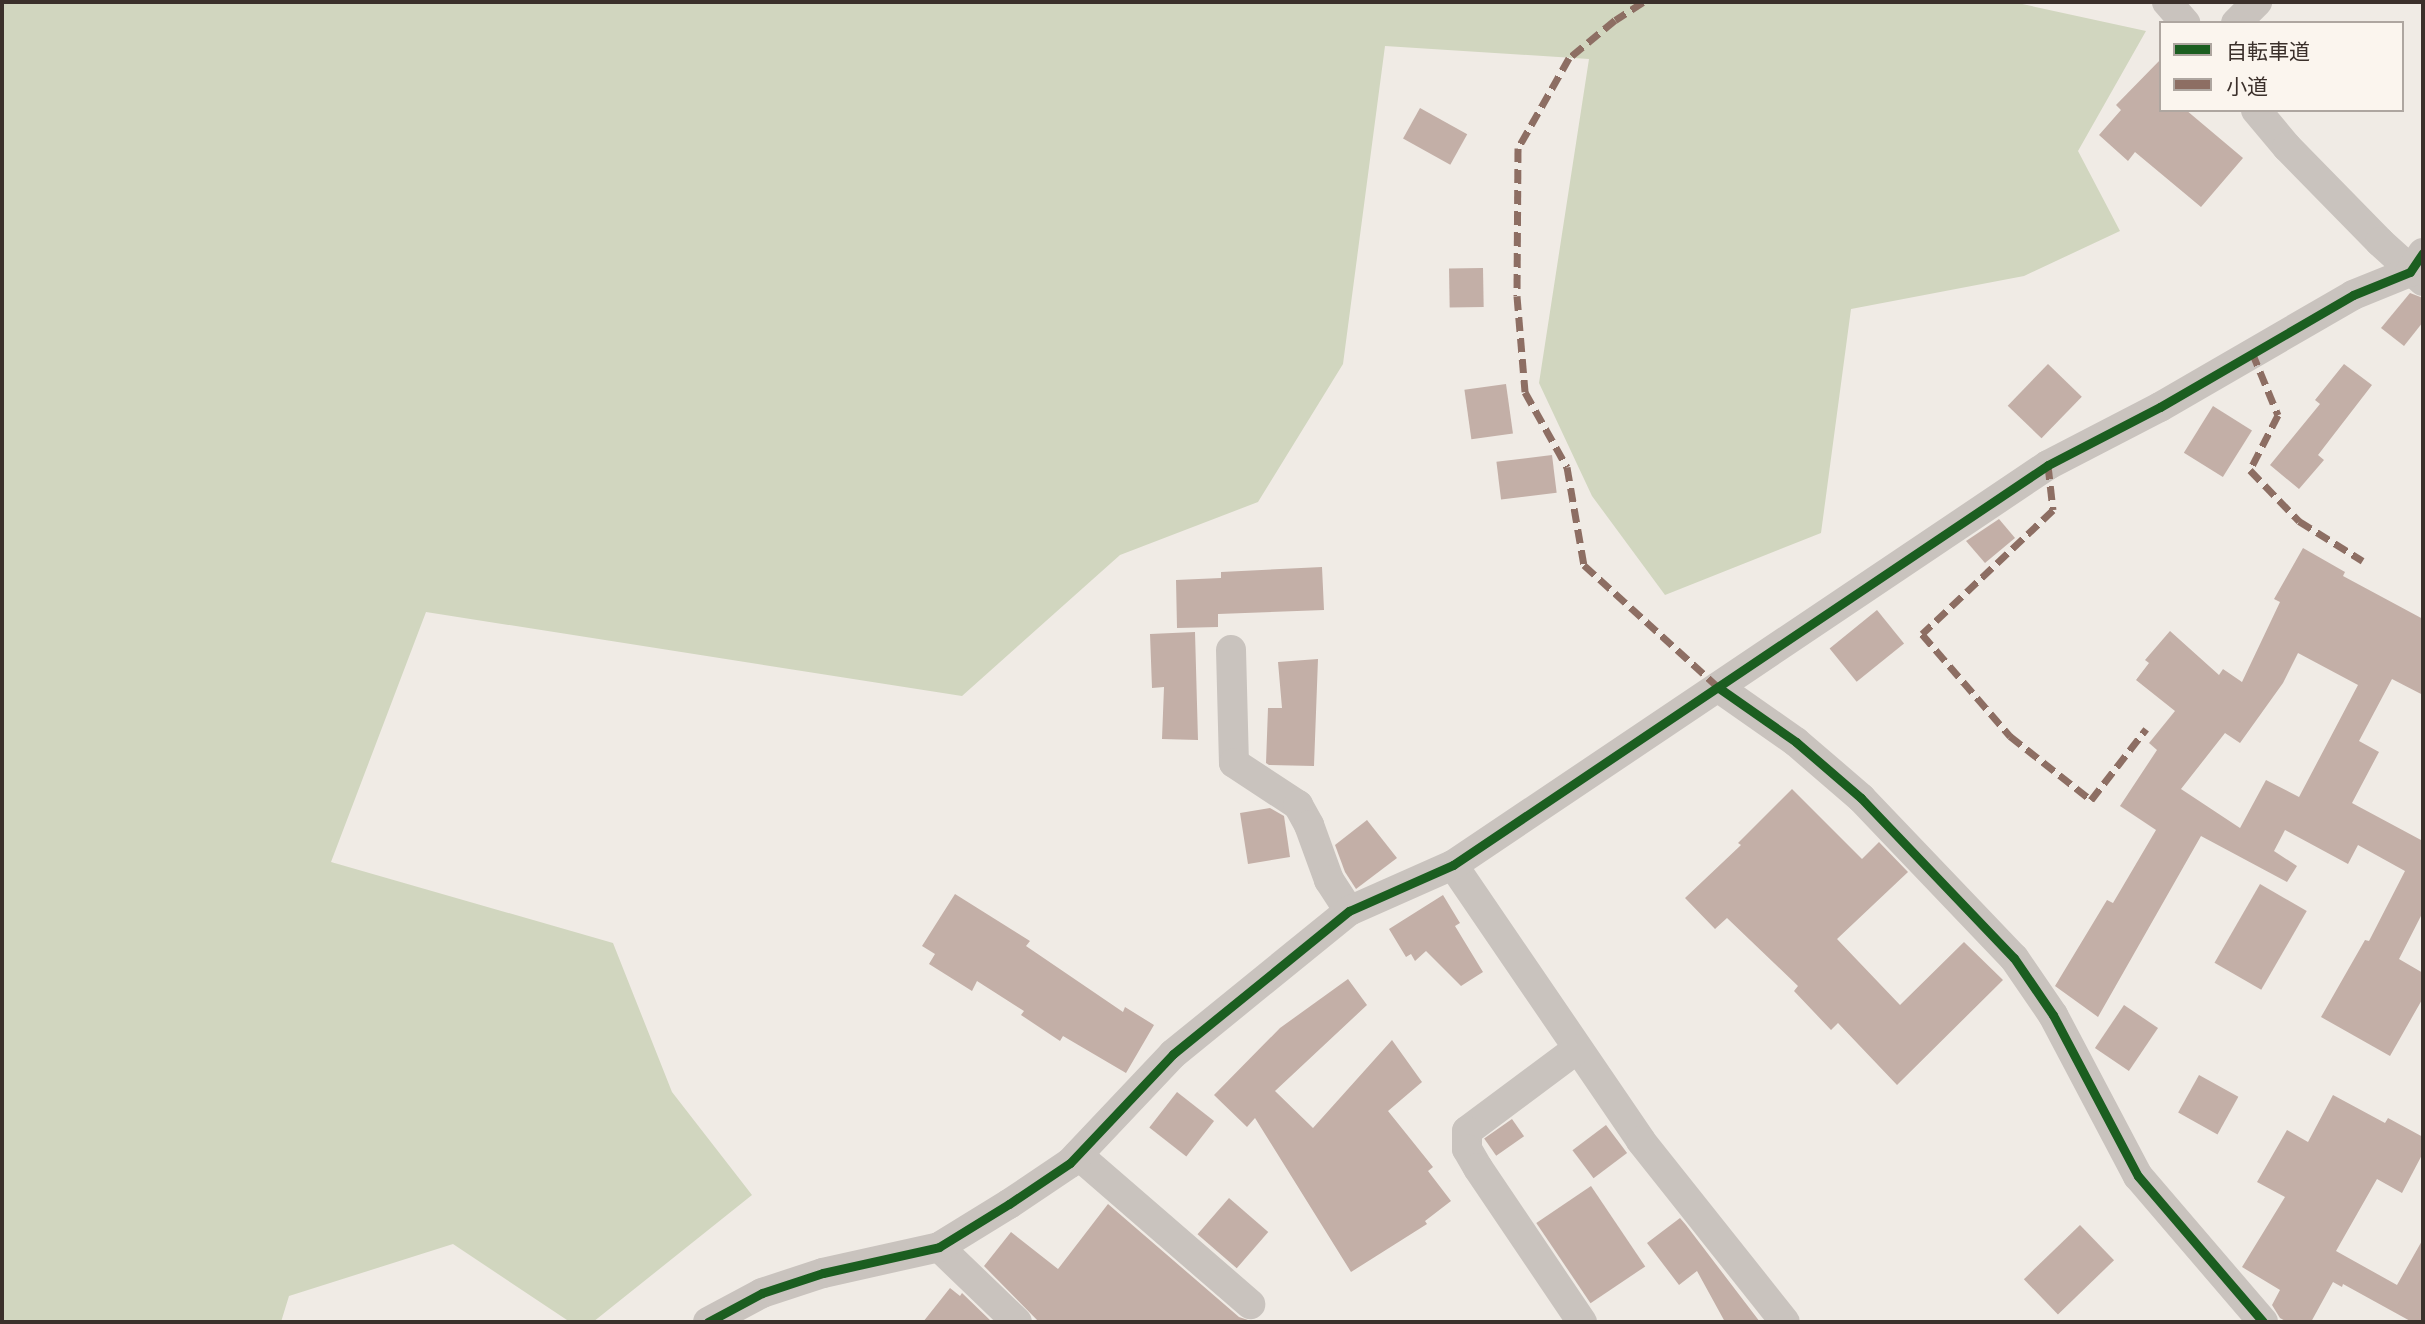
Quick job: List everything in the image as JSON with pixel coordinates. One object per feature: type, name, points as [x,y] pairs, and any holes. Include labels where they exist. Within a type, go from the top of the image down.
[{"type":"street","points":[[2167,2],[2183,21]]},
{"type":"street","points":[[2238,21],[2257,2]]},
{"type":"street","points":[[708,1322],[762,1293],[823,1273],[939,1247],[1009,1204],[1078,1154],[1172,1054],[1349,911],[1453,865],[2048,466],[2160,407],[2353,295],[2419,269],[2287,147],[2258,112]]},
{"type":"street","points":[[1231,650],[1234,762],[1298,805],[1309,825],[1329,880],[1349,911]]},
{"type":"street","points":[[1719,688],[1796,742],[1861,798],[2014,958],[2053,1015],[2138,1177],[2263,1322]]},
{"type":"street","points":[[1453,865],[1641,1140],[1784,1322]]},
{"type":"street","points":[[1577,1049],[1467,1131],[1467,1149],[1582,1322]]},
{"type":"street","points":[[1078,1154],[1250,1304]]},
{"type":"street","points":[[939,1247],[1017,1322]]},
{"type":"green space","points":[[2,2],[2013,2],[2146,31],[2078,151],[2120,231],[2024,276],[1851,309],[1821,533],[1665,595],[1592,496],[1539,383],[1589,59],[1385,46],[1343,364],[1258,502],[1120,555],[962,696],[426,612],[331,862],[613,943],[672,1092],[752,1195],[593,1322],[570,1322],[453,1244],[289,1296],[281,1322],[2,1322]]},
{"type":"building","points":[[2159,61],[2159,112],[2188,112],[2243,158],[2201,207],[2135,152],[2128,161],[2099,135],[2121,110],[2116,105]]},
{"type":"building","points":[[1420,108],[1467,134],[1450,165],[1403,139]]},
{"type":"building","points":[[1483,268],[1484,307],[1450,308],[1449,269]]},
{"type":"building","points":[[2410,293],[2423,298],[2423,322],[2404,346],[2381,328]]},
{"type":"building","points":[[2048,364],[2082,397],[2042,438],[2008,406]]},
{"type":"building","points":[[2344,364],[2372,385],[2318,455],[2324,460],[2299,489],[2270,465],[2320,404],[2315,400]]},
{"type":"building","points":[[1506,384],[1513,434],[1471,439],[1464,390]]},
{"type":"building","points":[[2213,406],[2252,430],[2223,477],[2184,453]]},
{"type":"building","points":[[1552,455],[1557,493],[1501,500],[1496,462]]},
{"type":"building","points":[[1999,519],[2015,538],[1985,563],[1966,541]]},
{"type":"building","points":[[2303,548],[2345,572],[2343,576],[2423,619],[2423,695],[2392,679],[2359,741],[2379,752],[2352,803],[2421,840],[2423,835],[2423,912],[2399,959],[2423,973],[2423,998],[2390,1056],[2321,1017],[2365,940],[2369,941],[2405,871],[2358,845],[2348,864],[2285,830],[2274,851],[2297,866],[2287,882],[2201,836],[2098,1017],[2055,986],[2107,900],[2113,903],[2156,830],[2120,806],[2157,750],[2149,743],[2175,711],[2136,680],[2149,663],[2145,660],[2170,631],[2219,675],[2223,669],[2242,682],[2280,602],[2274,599]],"holes":[[[2298,653],[2358,685],[2299,797],[2266,780],[2240,828],[2181,789],[2225,733],[2240,743],[2283,683]]]},
{"type":"building","points":[[1322,567],[1324,610],[1218,614],[1218,627],[1177,628],[1176,580],[1221,578],[1221,572]]},
{"type":"building","points":[[1877,610],[1904,643],[1857,682],[1830,648]]},
{"type":"building","points":[[1195,632],[1198,740],[1162,739],[1164,687],[1152,688],[1150,634]]},
{"type":"building","points":[[1318,659],[1314,766],[1269,765],[1266,763],[1268,708],[1282,708],[1278,662]]},
{"type":"building","points":[[1792,789],[1862,859],[1879,842],[1908,872],[1837,939],[1900,1005],[1964,942],[2003,980],[1897,1085],[1838,1023],[1831,1030],[1794,991],[1798,986],[1727,918],[1715,929],[1685,898],[1741,845],[1738,843]]},
{"type":"building","points":[[1270,808],[1284,816],[1290,857],[1248,864],[1240,813]]},
{"type":"building","points":[[1367,820],[1397,858],[1356,889],[1345,872],[1335,845]]},
{"type":"building","points":[[2260,884],[2307,911],[2261,990],[2214,963]]},
{"type":"building","points":[[955,894],[1030,941],[1026,946],[1123,1012],[1125,1007],[1154,1025],[1126,1073],[1063,1036],[1060,1041],[1021,1015],[1024,1011],[977,981],[972,991],[929,964],[935,954],[922,946]]},
{"type":"building","points":[[1443,895],[1460,923],[1455,926],[1483,972],[1461,986],[1426,951],[1415,961],[1411,954],[1406,957],[1389,929]]},
{"type":"building","points":[[1348,979],[1367,1005],[1275,1091],[1313,1128],[1392,1040],[1422,1082],[1388,1111],[1433,1167],[1428,1171],[1451,1201],[1425,1221],[1427,1224],[1351,1272],[1255,1118],[1247,1127],[1214,1095],[1280,1028]]},
{"type":"building","points":[[2124,1005],[2158,1028],[2129,1071],[2095,1048]]},
{"type":"building","points":[[2199,1075],[2238,1097],[2218,1134],[2178,1113]]},
{"type":"building","points":[[1177,1092],[1214,1121],[1186,1156],[1149,1127]]},
{"type":"building","points":[[2333,1095],[2385,1123],[2388,1118],[2423,1137],[2423,1153],[2402,1193],[2377,1179],[2336,1251],[2397,1285],[2423,1239],[2423,1322],[2412,1322],[2343,1284],[2342,1287],[2333,1282],[2311,1322],[2287,1322],[2280,1318],[2272,1305],[2280,1290],[2242,1267],[2285,1197],[2257,1182],[2287,1130],[2308,1142]]},
{"type":"building","points":[[1512,1119],[1524,1136],[1496,1156],[1484,1139]]},
{"type":"building","points":[[1606,1125],[1627,1153],[1594,1178],[1572,1150]]},
{"type":"building","points":[[1591,1186],[1645,1266],[1591,1303],[1536,1223]]},
{"type":"building","points":[[1229,1198],[1268,1232],[1237,1268],[1198,1234]]},
{"type":"building","points":[[1108,1204],[1239,1317],[1254,1322],[1039,1322],[984,1266],[1011,1232],[1058,1269]]},
{"type":"building","points":[[1680,1218],[1760,1322],[1725,1322],[1697,1271],[1679,1285],[1647,1243]]},
{"type":"building","points":[[2080,1225],[2114,1260],[2058,1314],[2024,1279]]},
{"type":"building","points":[[950,1288],[960,1296],[962,1293],[992,1322],[923,1322]]},
{"type":"marked path","points":[[1643,2],[1615,20],[1569,58],[1518,148],[1517,296],[1525,392],[1567,467],[1584,565],[1719,688]]},
{"type":"marked path","points":[[2252,352],[2278,415],[2250,470],[2299,521],[2363,561]]},
{"type":"marked path","points":[[2048,465],[2053,510],[1922,634],[2010,736],[2091,800],[2146,729]]},
{"type":"cycle path","points":[[708,1322],[762,1293],[823,1273],[939,1247],[1009,1204],[1070,1163],[1173,1054],[1349,911],[1453,865],[2048,465],[2160,407],[2353,295],[2410,272],[2423,253]]},
{"type":"cycle path","points":[[1719,688],[1796,742],[1861,798],[2014,958],[2053,1015],[2138,1176],[2263,1322]]}]
